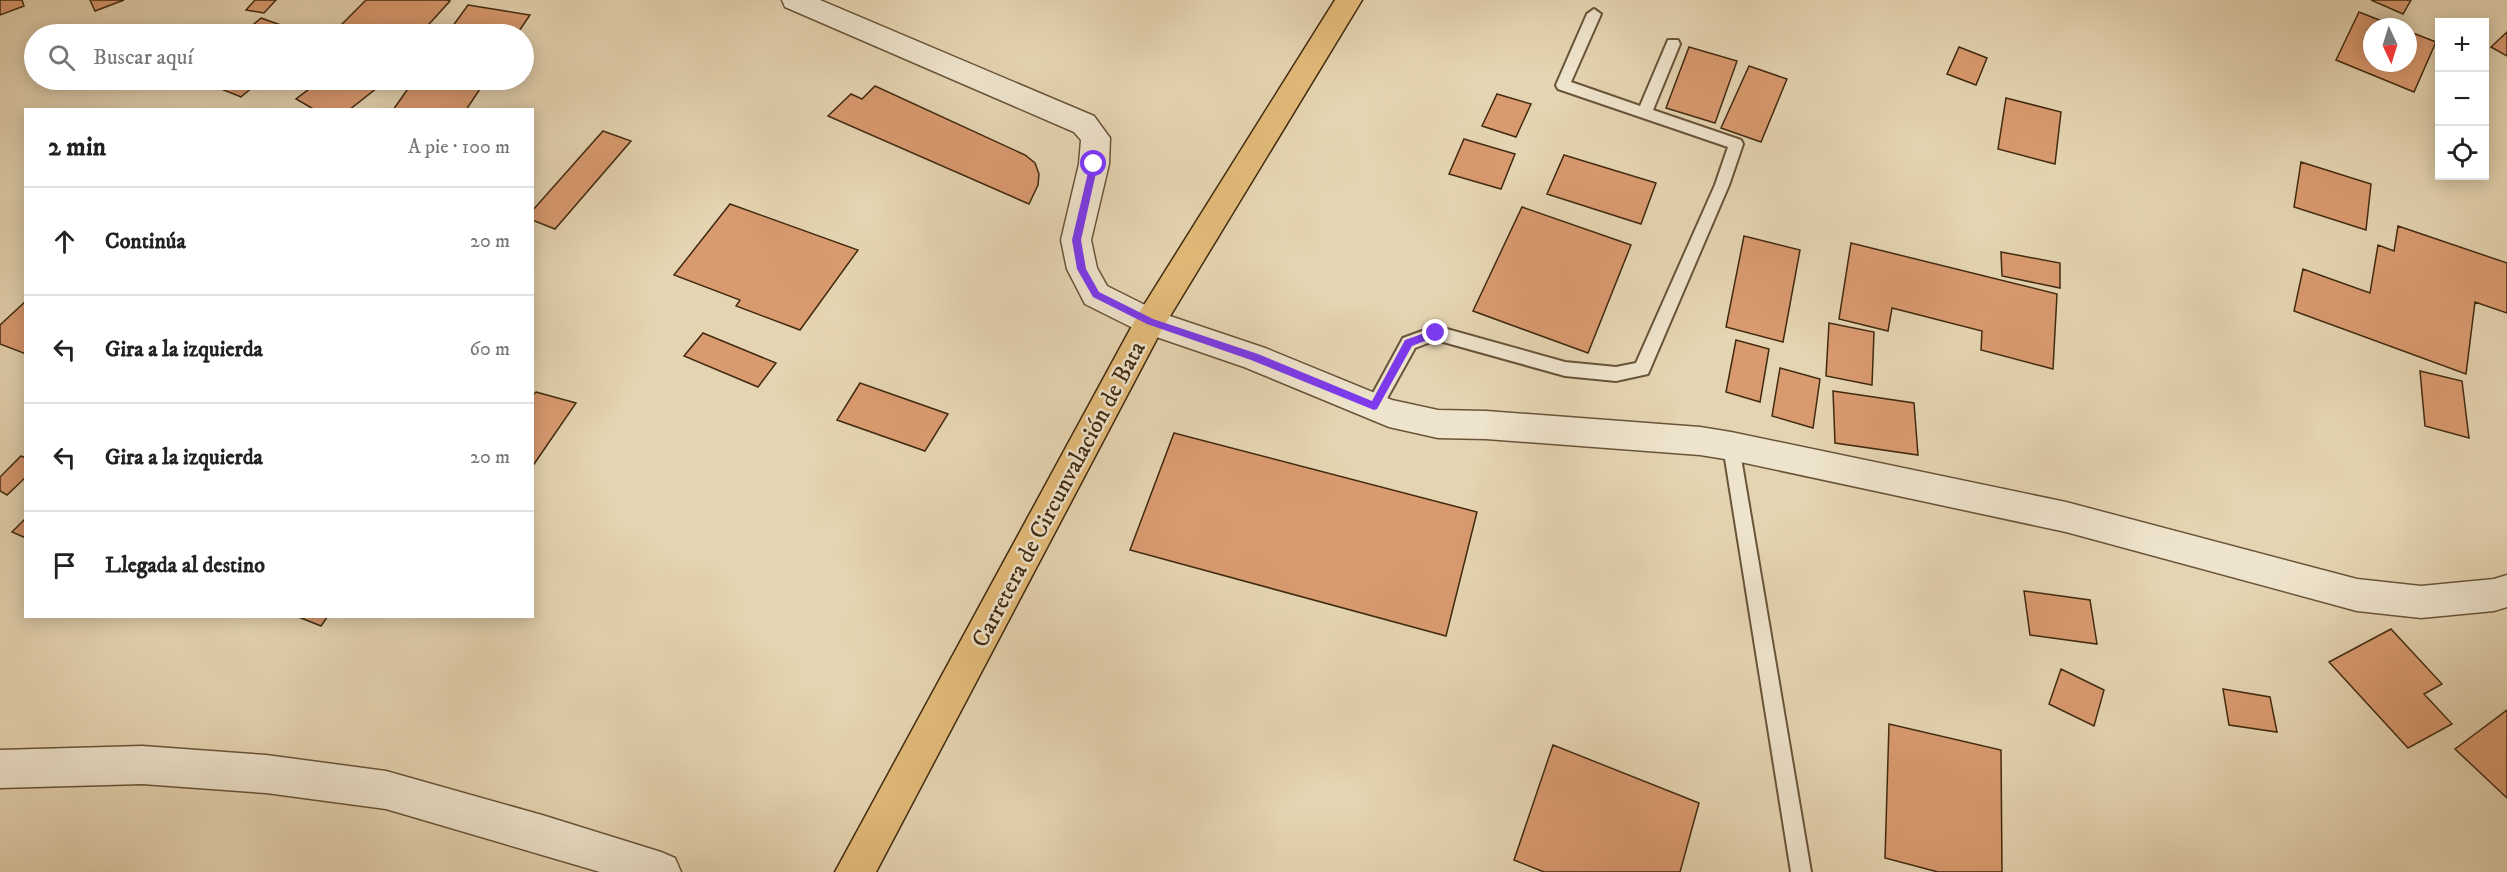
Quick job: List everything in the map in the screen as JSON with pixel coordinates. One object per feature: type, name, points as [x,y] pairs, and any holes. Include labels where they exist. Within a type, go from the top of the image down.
[{"type":"main road","name":"Carretera de Circunvalación de Bata","points":[[855,872],[1150,322],[1349,0]]},
{"type":"street","points":[[795,0],[1084,124],[1096,138],[1094,164],[1076,240],[1082,269],[1096,295],[1150,322],[1254,357],[1389,413],[1438,424],[1486,425],[1701,441],[1731,446],[2066,517],[2357,595],[2421,602],[2494,595],[2507,591]]},
{"type":"street","points":[[0,769],[142,765],[266,774],[386,790],[553,837],[661,872]]},
{"type":"lane","points":[[1374,406],[1408,343],[1436,333],[1565,369],[1616,374],[1642,369],[1722,185],[1736,144],[1563,85],[1594,14]]},
{"type":"lane","points":[[1644,114],[1673,44]]},
{"type":"lane","points":[[1731,446],[1801,872]]},
{"type":"building","points":[[0,0],[22,0],[24,6],[0,15]]},
{"type":"building","points":[[90,0],[124,0],[95,11]]},
{"type":"building","points":[[255,0],[276,0],[264,13],[246,10]]},
{"type":"building","points":[[366,0],[450,1],[429,24],[342,24]]},
{"type":"building","points":[[2371,0],[2411,0],[2403,14]]},
{"type":"building","points":[[468,5],[530,15],[524,24],[454,24]]},
{"type":"building","points":[[2359,12],[2374,18],[2363,18],[2363,71],[2336,60]]},
{"type":"building","points":[[261,18],[278,24],[254,24]]},
{"type":"building","points":[[2507,32],[2507,56],[2491,47]]},
{"type":"building","points":[[2417,35],[2435,42],[2435,44],[2414,92],[2365,72],[2417,72]]},
{"type":"building","points":[[1689,47],[1737,61],[1715,123],[1666,108]]},
{"type":"building","points":[[1959,47],[1987,58],[1976,85],[1947,74]]},
{"type":"building","points":[[1749,66],[1787,79],[1761,142],[1721,128]]},
{"type":"building","points":[[875,86],[1025,155],[1035,163],[1039,174],[1038,185],[1029,204],[828,116],[851,94],[862,99]]},
{"type":"building","points":[[224,90],[249,90],[241,97]]},
{"type":"building","points":[[308,90],[374,90],[352,108],[312,108],[296,99]]},
{"type":"building","points":[[407,90],[479,90],[467,108],[394,108]]},
{"type":"building","points":[[1497,94],[1531,104],[1516,137],[1482,126]]},
{"type":"building","points":[[2006,98],[2061,112],[2055,164],[1998,149]]},
{"type":"building","points":[[603,131],[631,141],[555,229],[534,221],[534,209]]},
{"type":"building","points":[[1464,139],[1515,154],[1501,189],[1449,174]]},
{"type":"building","points":[[1564,155],[1656,183],[1641,224],[1547,194]]},
{"type":"building","points":[[2301,162],[2371,184],[2366,230],[2294,207]]},
{"type":"building","points":[[730,204],[858,250],[800,330],[736,306],[740,300],[674,275]]},
{"type":"building","points":[[1522,207],[1631,245],[1588,353],[1473,311]]},
{"type":"building","points":[[2398,226],[2507,263],[2507,313],[2475,302],[2466,374],[2294,311],[2303,269],[2370,293],[2378,245],[2394,251]]},
{"type":"building","points":[[1744,236],[1800,250],[1783,342],[1726,327]]},
{"type":"building","points":[[1851,243],[2057,294],[2053,369],[1981,350],[1982,331],[1892,308],[1888,331],[1839,319]]},
{"type":"building","points":[[2001,252],[2060,263],[2060,288],[2002,276]]},
{"type":"building","points":[[24,303],[24,353],[0,344],[0,325]]},
{"type":"building","points":[[1829,323],[1874,332],[1872,385],[1826,376]]},
{"type":"building","points":[[703,333],[776,363],[758,387],[684,356]]},
{"type":"building","points":[[1736,340],[1769,349],[1760,402],[1726,392]]},
{"type":"building","points":[[1780,368],[1820,379],[1813,428],[1772,416]]},
{"type":"building","points":[[2420,371],[2462,381],[2469,438],[2425,426]]},
{"type":"building","points":[[860,383],[948,414],[925,451],[837,420]]},
{"type":"building","points":[[1833,391],[1914,403],[1918,455],[1835,443]]},
{"type":"building","points":[[536,392],[576,403],[534,464],[534,394]]},
{"type":"building","points":[[1174,433],[1477,512],[1446,636],[1130,550]]},
{"type":"building","points":[[21,456],[24,457],[24,479],[7,495],[0,491],[0,477]]},
{"type":"building","points":[[24,520],[24,537],[12,532]]},
{"type":"building","points":[[2024,591],[2090,600],[2097,644],[2030,635]]},
{"type":"building","points":[[301,618],[327,618],[321,626]]},
{"type":"building","points":[[2391,629],[2442,684],[2424,694],[2452,724],[2408,748],[2329,662]]},
{"type":"building","points":[[2061,669],[2104,690],[2094,726],[2049,704]]},
{"type":"building","points":[[2223,689],[2270,697],[2277,732],[2229,725]]},
{"type":"building","points":[[2507,710],[2507,798],[2455,749]]},
{"type":"building","points":[[1889,724],[2001,750],[2002,872],[1938,872],[1885,858]]},
{"type":"building","points":[[1553,745],[1699,803],[1680,872],[1544,872],[1514,860]]},
{"type":"route","points":[[1094,164],[1076,240],[1082,269],[1096,295],[1150,322],[1254,357],[1374,406],[1408,343],[1436,333]]}]
